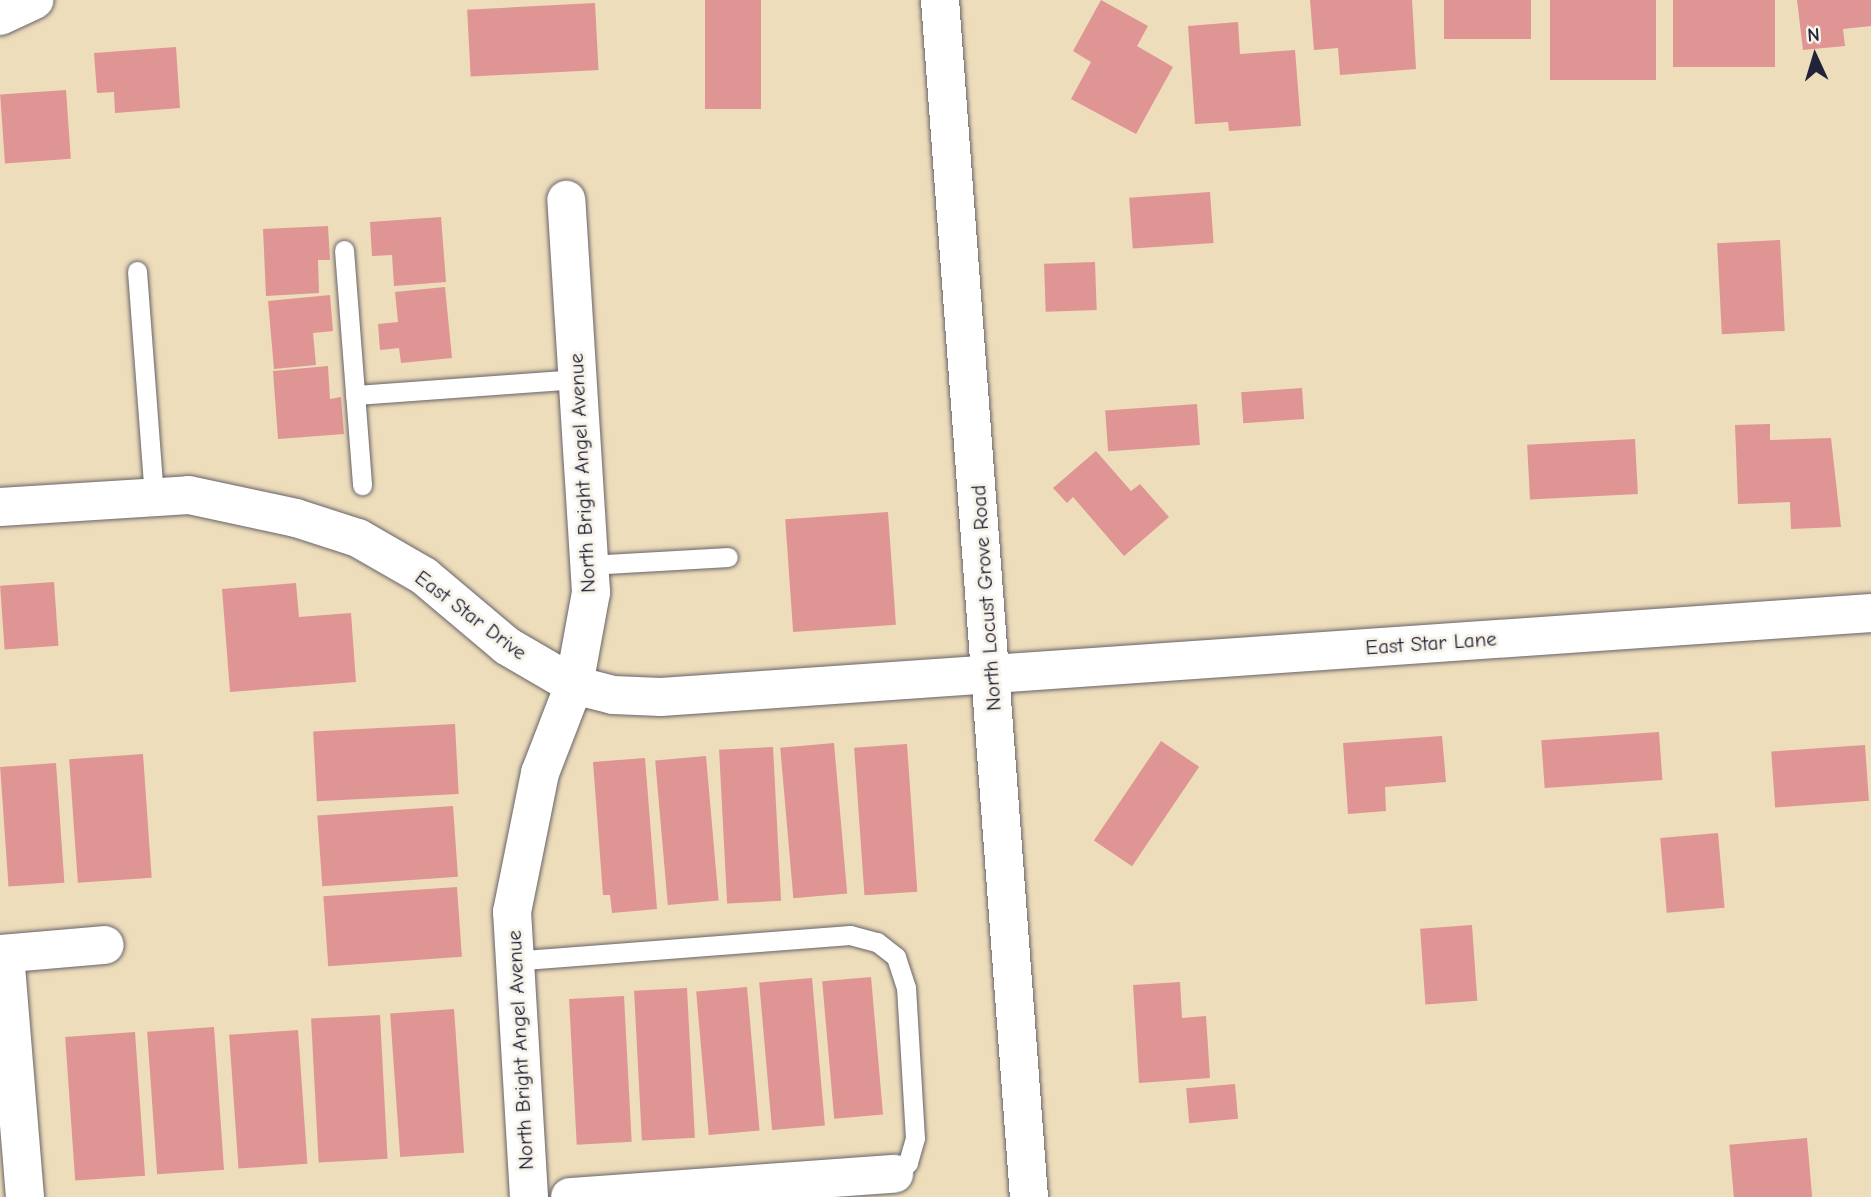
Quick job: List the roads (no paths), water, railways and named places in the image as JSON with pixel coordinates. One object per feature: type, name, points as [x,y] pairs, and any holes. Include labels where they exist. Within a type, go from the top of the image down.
[{"type":"street","points":[[0,16],[34,0]]},
{"type":"street","name":"North Locust Grove Road","points":[[940,0],[1029,1197]]},
{"type":"street","name":"North Bright Angel Avenue","points":[[529,1197],[511,961],[523,846],[540,773],[574,685],[589,565],[566,200]]},
{"type":"street","name":"East Star Drive","points":[[0,507],[154,496],[230,500],[358,538],[424,576],[507,646],[574,685],[661,697],[990,674]]},
{"type":"street","name":"East Star Lane","points":[[990,674],[1871,612]]},
{"type":"street","points":[[24,1197],[2,954],[105,945]]},
{"type":"street","points":[[570,1197],[894,1174]]},
{"type":"lane","points":[[344,250],[362,485]]},
{"type":"lane","points":[[137,271],[154,496]]},
{"type":"lane","points":[[355,395],[578,379]]},
{"type":"lane","points":[[589,565],[728,557]]},
{"type":"lane","points":[[511,961],[850,935],[877,942],[896,957],[907,1000],[915,1138],[908,1163],[894,1174]]}]
